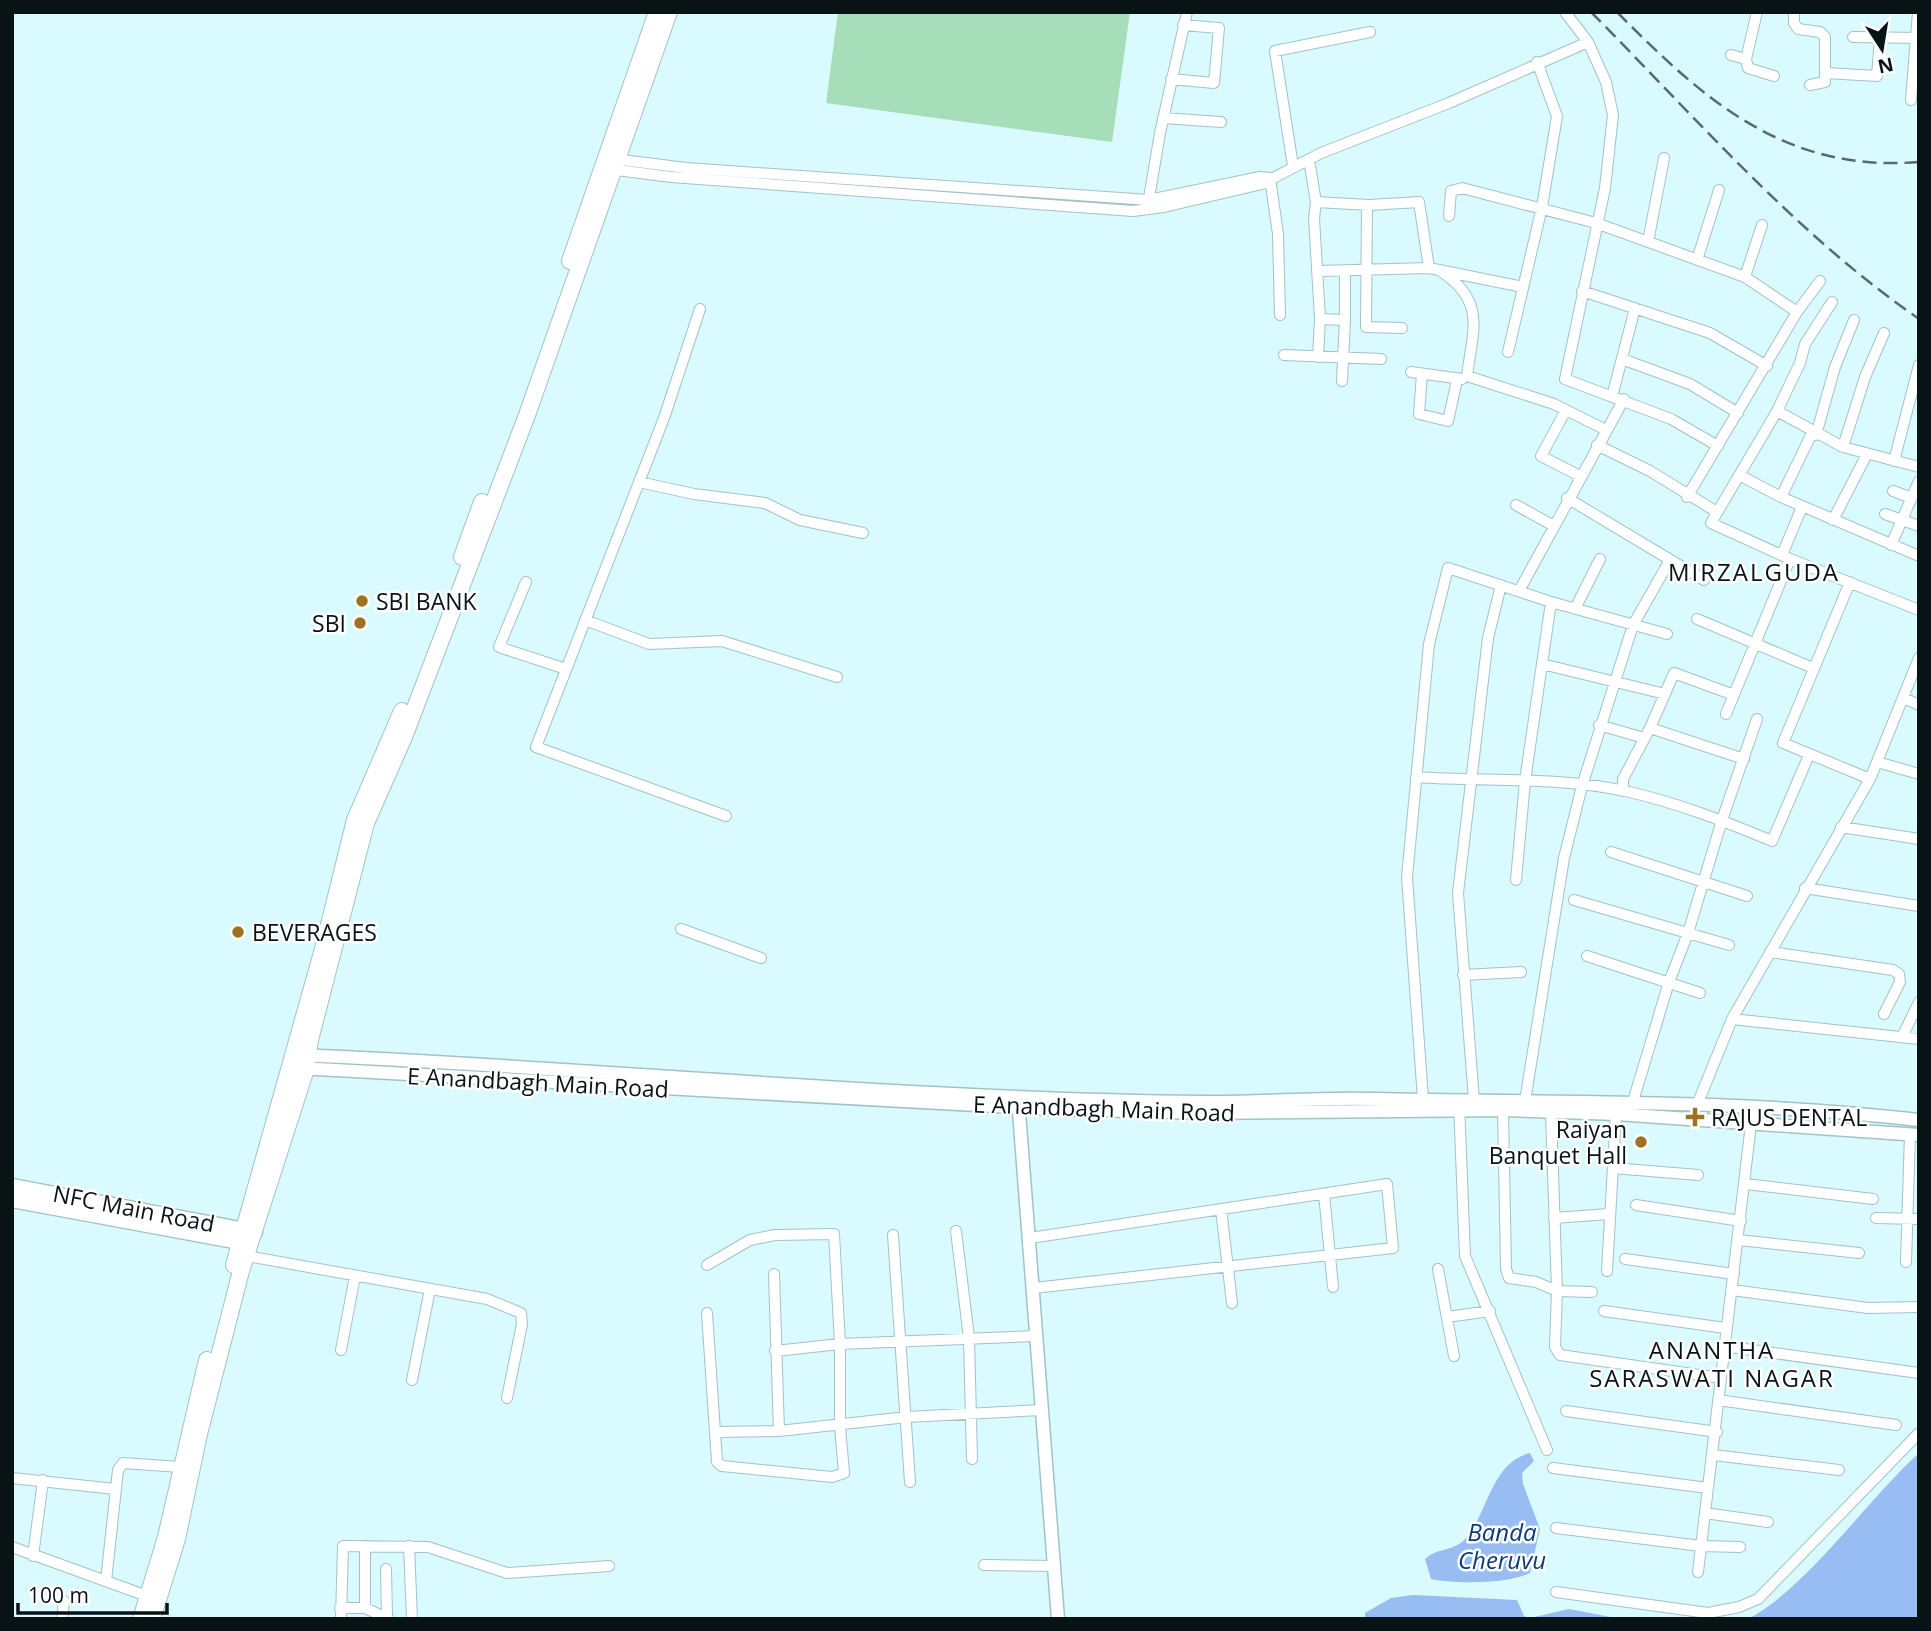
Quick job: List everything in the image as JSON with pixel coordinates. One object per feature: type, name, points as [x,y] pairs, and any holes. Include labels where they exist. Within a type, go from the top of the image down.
[{"type":"main road","points":[[611,164],[657,12]]},
{"type":"main road","points":[[141,1619],[166,1536],[180,1467],[248,1241],[366,823],[404,737],[611,164],[669,12]]},
{"type":"main road","name":"NFC Main Road","points":[[12,1186],[248,1241]]},
{"type":"main road","name":"NFC Main Road","points":[[12,1200],[248,1241]]},
{"type":"main road","points":[[152,1619],[177,1539],[199,1433],[248,1241]]},
{"type":"street","points":[[1148,205],[1171,79],[1188,12]]},
{"type":"street","points":[[1565,12],[1588,42],[1606,82],[1613,115],[1605,188],[1566,379],[1671,419],[1718,446]]},
{"type":"street","points":[[1757,12],[1746,59],[1748,68],[1774,76]]},
{"type":"street","points":[[1794,12],[1794,23],[1798,29],[1824,34],[1825,82],[1810,85]]},
{"type":"street","points":[[1911,100],[1918,12]]},
{"type":"street","points":[[1171,79],[1214,83],[1219,28],[1183,25]]},
{"type":"street","points":[[1293,166],[1275,51],[1370,32]]},
{"type":"street","points":[[1853,37],[1917,38]]},
{"type":"street","points":[[1826,74],[1877,76],[1880,37]]},
{"type":"street","points":[[611,164],[686,168],[907,189],[1148,205],[1260,177],[1270,178],[1588,42]]},
{"type":"street","points":[[1731,55],[1746,59]]},
{"type":"street","points":[[1508,352],[1542,207],[1557,116],[1537,62]]},
{"type":"street","points":[[1163,118],[1220,122]]},
{"type":"street","points":[[1648,242],[1664,158]]},
{"type":"street","points":[[1309,160],[1316,202],[1314,218],[1320,319],[1318,357]]},
{"type":"street","points":[[1270,178],[1278,234],[1280,315]]},
{"type":"street","points":[[1449,216],[1451,191],[1462,188],[1542,207],[1596,223],[1745,277],[1797,312]]},
{"type":"street","points":[[1697,260],[1719,190]]},
{"type":"street","points":[[1316,202],[1367,205],[1419,202],[1429,268]]},
{"type":"street","points":[[1367,205],[1366,327],[1402,328]]},
{"type":"street","points":[[1745,277],[1762,225]]},
{"type":"street","points":[[1318,271],[1429,268],[1523,286]]},
{"type":"street","points":[[1342,382],[1345,270]]},
{"type":"street","points":[[1442,272],[1464,289],[1472,305],[1467,376]]},
{"type":"street","points":[[1687,497],[1797,312],[1820,281]]},
{"type":"street","points":[[1583,291],[1710,333],[1767,366]]},
{"type":"street","points":[[1832,302],[1805,344],[1800,363],[1777,411],[1741,476],[1712,519],[1715,526],[1919,610]]},
{"type":"street","points":[[1612,397],[1635,308]]},
{"type":"street","points":[[700,309],[639,482],[536,747],[726,816]]},
{"type":"street","points":[[1320,319],[1345,320]]},
{"type":"street","points":[[1781,497],[1814,434],[1835,367],[1854,320]]},
{"type":"street","points":[[1843,447],[1865,377],[1884,332]]},
{"type":"street","points":[[1284,355],[1381,359]]},
{"type":"street","points":[[1622,359],[1690,383],[1738,413]]},
{"type":"street","points":[[1894,461],[1919,365]]},
{"type":"street","points":[[1411,372],[1457,380],[1467,376],[1566,410],[1606,430]]},
{"type":"street","points":[[1422,374],[1419,414],[1448,421],[1457,380]]},
{"type":"street","points":[[1519,591],[1552,525],[1624,399]]},
{"type":"street","points":[[1566,410],[1541,456],[1580,476]]},
{"type":"street","points":[[1777,411],[1814,434],[1843,447],[1919,467]]},
{"type":"street","points":[[1597,445],[1650,471],[1687,497],[1717,512]]},
{"type":"street","points":[[1833,520],[1867,454]]},
{"type":"street","points":[[1741,476],[1802,507],[1919,556]]},
{"type":"street","points":[[1891,545],[1919,481]]},
{"type":"street","points":[[639,482],[694,494],[765,503],[800,520],[863,533]]},
{"type":"street","points":[[1893,491],[1912,498]]},
{"type":"street","points":[[1567,498],[1704,580]]},
{"type":"street","points":[[1516,505],[1552,525]]},
{"type":"street","points":[[1726,714],[1755,645],[1802,507]]},
{"type":"street","points":[[1885,514],[1919,526]]},
{"type":"street","points":[[1576,609],[1600,559]]},
{"type":"street","points":[[1525,1101],[1564,858],[1582,786],[1612,681],[1633,625],[1670,560]]},
{"type":"street","points":[[1423,1099],[1407,877],[1429,644],[1448,568],[1551,602],[1667,634]]},
{"type":"street","points":[[526,582],[499,646],[566,669]]},
{"type":"street","points":[[1850,582],[1783,743],[1870,779]]},
{"type":"street","points":[[1474,1100],[1458,893],[1469,781],[1488,638],[1501,585]]},
{"type":"street","points":[[1516,880],[1525,780],[1551,602]]},
{"type":"street","points":[[1697,619],[1814,668]]},
{"type":"street","points":[[585,620],[649,644],[722,641],[836,677]]},
{"type":"street","points":[[1697,1105],[1732,1019],[1870,779],[1919,657]]},
{"type":"street","points":[[1542,664],[1665,694]]},
{"type":"street","points":[[1623,791],[1623,779],[1650,728],[1674,673],[1734,695]]},
{"type":"street","points":[[1904,698],[1919,705]]},
{"type":"street","points":[[1631,1109],[1669,982],[1688,933],[1722,820],[1757,719]]},
{"type":"street","points":[[1600,725],[1644,738]]},
{"type":"street","points":[[1650,728],[1744,758]]},
{"type":"street","points":[[1416,777],[1469,781],[1525,780],[1623,791],[1722,820],[1772,841],[1809,755]]},
{"type":"street","points":[[1877,762],[1919,774]]},
{"type":"street","points":[[1840,827],[1919,839]]},
{"type":"street","points":[[1611,852],[1747,896]]},
{"type":"street","points":[[1805,888],[1919,906]]},
{"type":"street","points":[[1574,900],[1729,945]]},
{"type":"street","points":[[681,929],[761,958]]},
{"type":"street","points":[[1770,953],[1894,970],[1899,974],[1900,982],[1884,1014]]},
{"type":"street","points":[[1587,956],[1700,993]]},
{"type":"street","points":[[1463,975],[1521,972]]},
{"type":"street","points":[[1902,1037],[1919,1002]]},
{"type":"street","points":[[1732,1019],[1919,1039]]},
{"type":"street","name":"E Anandbagh Main Road","points":[[299,1061],[615,1072],[1203,1113],[1459,1105],[1474,1100],[1525,1101],[1631,1109],[1752,1123],[1914,1134]]},
{"type":"street","name":"E Anandbagh Main Road","points":[[1018,1101],[1423,1099],[1503,1110],[1551,1113],[1616,1114],[1631,1109],[1697,1105],[1919,1120]]},
{"type":"street","points":[[1018,1101],[1058,1619]]},
{"type":"street","points":[[1459,1105],[1465,1256],[1547,1450]]},
{"type":"street","points":[[1698,1572],[1717,1432],[1723,1346],[1739,1240],[1753,1107]]},
{"type":"street","points":[[1503,1110],[1506,1269],[1509,1279],[1536,1282],[1557,1292],[1592,1292]]},
{"type":"street","points":[[1551,1113],[1557,1292],[1555,1347],[1560,1355],[1721,1378]]},
{"type":"street","points":[[1607,1271],[1616,1114]]},
{"type":"street","points":[[1906,1262],[1914,1134]]},
{"type":"street","points":[[1613,1168],[1698,1175]]},
{"type":"street","points":[[1030,1238],[1387,1184],[1393,1248],[1034,1288]]},
{"type":"street","points":[[1746,1184],[1873,1199]]},
{"type":"street","points":[[1324,1194],[1333,1287]]},
{"type":"street","points":[[1636,1205],[1741,1221]]},
{"type":"street","points":[[1221,1209],[1232,1303]]},
{"type":"street","points":[[1553,1218],[1609,1214]]},
{"type":"street","points":[[1876,1218],[1919,1219]]},
{"type":"street","points":[[956,1231],[969,1338],[972,1459]]},
{"type":"street","points":[[707,1265],[750,1240],[775,1235],[834,1234],[840,1344],[839,1427],[844,1473],[832,1477],[722,1466],[715,1454],[707,1313]]},
{"type":"street","points":[[893,1235],[907,1417],[909,1482]]},
{"type":"street","points":[[1739,1240],[1859,1253]]},
{"type":"street","points":[[248,1241],[355,1276],[487,1299],[521,1313],[522,1324],[506,1398]]},
{"type":"street","points":[[1625,1259],[1734,1273]]},
{"type":"street","points":[[1438,1269],[1454,1356]]},
{"type":"street","points":[[774,1274],[779,1431]]},
{"type":"street","points":[[341,1350],[355,1276]]},
{"type":"street","points":[[412,1380],[430,1289]]},
{"type":"street","points":[[1732,1290],[1868,1308],[1919,1307]]},
{"type":"street","points":[[1447,1317],[1490,1311]]},
{"type":"street","points":[[1604,1311],[1725,1328]]},
{"type":"street","points":[[775,1351],[840,1344],[1035,1336]]},
{"type":"street","points":[[1723,1346],[1919,1373]]},
{"type":"street","points":[[1718,1400],[1896,1425]]},
{"type":"street","points":[[715,1432],[839,1427],[907,1417],[1041,1409]]},
{"type":"street","points":[[1566,1411],[1717,1432]]},
{"type":"street","points":[[1556,1592],[1709,1613],[1758,1599],[1919,1433]]},
{"type":"street","points":[[1714,1455],[1839,1471]]},
{"type":"street","points":[[106,1581],[118,1470],[123,1463],[180,1467]]},
{"type":"street","points":[[1553,1468],[1708,1488]]},
{"type":"street","points":[[12,1478],[116,1489]]},
{"type":"street","points":[[33,1556],[43,1480]]},
{"type":"street","points":[[1705,1513],[1768,1522]]},
{"type":"street","points":[[1556,1528],[1701,1546],[1740,1547]]},
{"type":"street","points":[[386,1569],[388,1618],[365,1608],[340,1614],[341,1546],[434,1548],[506,1573],[609,1566]]},
{"type":"street","points":[[365,1546],[365,1608]]},
{"type":"street","points":[[409,1546],[412,1619]]},
{"type":"street","points":[[12,1547],[147,1597]]},
{"type":"street","points":[[984,1565],[1055,1566]]},
{"type":"street","points":[[62,1619],[64,1601]]},
{"type":"green space","points":[[838,12],[1130,12],[1112,142],[826,103]]},
{"type":"water","name":"Banda Cheruvu","points":[[1530,1453],[1534,1461],[1522,1473],[1523,1484],[1540,1529],[1530,1573],[1521,1577],[1481,1582],[1431,1579],[1425,1559],[1457,1545],[1467,1537],[1507,1466]]},
{"type":"water","points":[[1919,1453],[1919,1619],[1748,1619],[1793,1586]]},
{"type":"water","name":"Banda Cheruvu","points":[[1413,1595],[1517,1600],[1524,1616],[1530,1618],[1569,1609],[1621,1619],[1365,1619],[1365,1613],[1391,1598]]},
{"type":"railway","points":[[1591,12],[1789,212],[1874,286],[1919,319]]},
{"type":"railway","points":[[1617,12],[1682,74],[1715,101],[1750,124],[1787,143],[1828,156],[1871,162],[1919,162]]},
{"type":"place","name":"SBI BANK","points":[[362,601]]},
{"type":"place","name":"SBI","points":[[360,623]]},
{"type":"place","name":"BEVERAGES","points":[[238,932]]},
{"type":"place","name":"RAJUS DENTAL","points":[[1695,1117]]},
{"type":"place","name":"Raiyan Banquet Hall","points":[[1641,1142]]},
{"type":"district","name":"MIRZALGUDA","points":[[1754,571]]},
{"type":"district","name":"ANANTHA SARASWATI NAGAR","points":[[1712,1363]]}]
